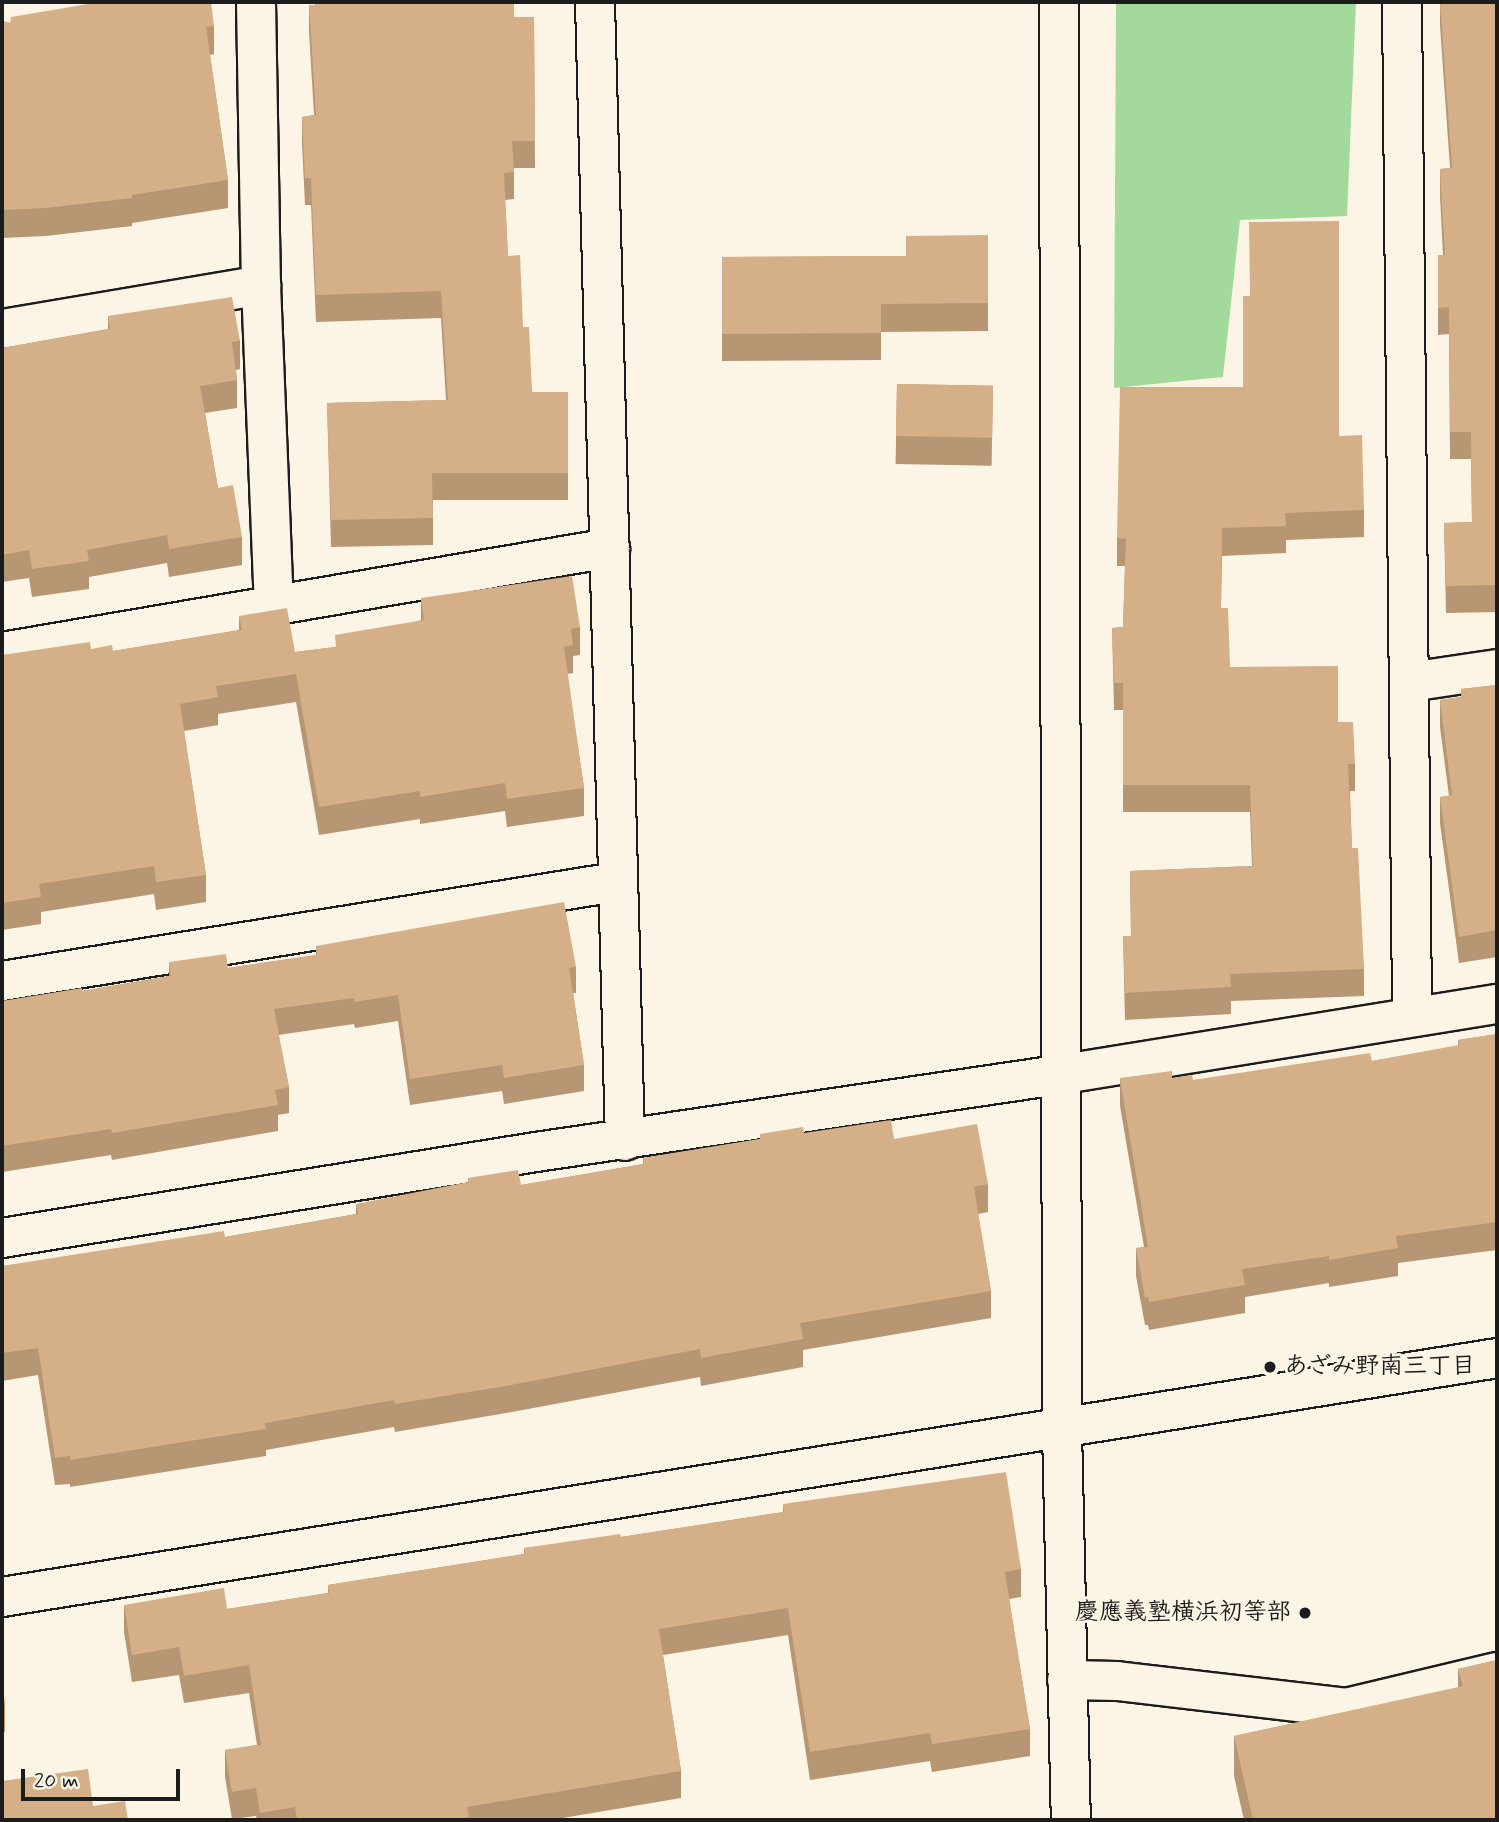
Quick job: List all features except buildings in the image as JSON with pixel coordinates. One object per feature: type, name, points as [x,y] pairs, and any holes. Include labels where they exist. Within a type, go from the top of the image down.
[{"type":"street","points":[[256,2],[261,285],[274,607]]},
{"type":"street","points":[[595,2],[616,882],[625,1141]]},
{"type":"street","points":[[1059,2],[1064,1074],[1062,1430],[1070,1820]]},
{"type":"street","points":[[1402,2],[1412,1016]]},
{"type":"street","points":[[2,329],[261,285]]},
{"type":"street","points":[[2,652],[610,548]]},
{"type":"street","points":[[1410,682],[1497,668]]},
{"type":"street","points":[[2,981],[616,882]]},
{"type":"street","points":[[2,1238],[536,1152],[625,1141],[1064,1074],[1497,1004]]},
{"type":"street","points":[[2,1597],[1062,1430],[1497,1358]]},
{"type":"street","points":[[1068,1680],[1117,1681],[1346,1708],[1497,1672]]},
{"type":"green space","points":[[1116,2],[1356,2],[1347,216],[1240,220],[1223,377],[1114,388]]},
{"type":"place","name":"あざみ野南三丁目","points":[[1270,1367]]},
{"type":"place","name":"慶應義塾横浜初等部","points":[[1305,1613]]}]
